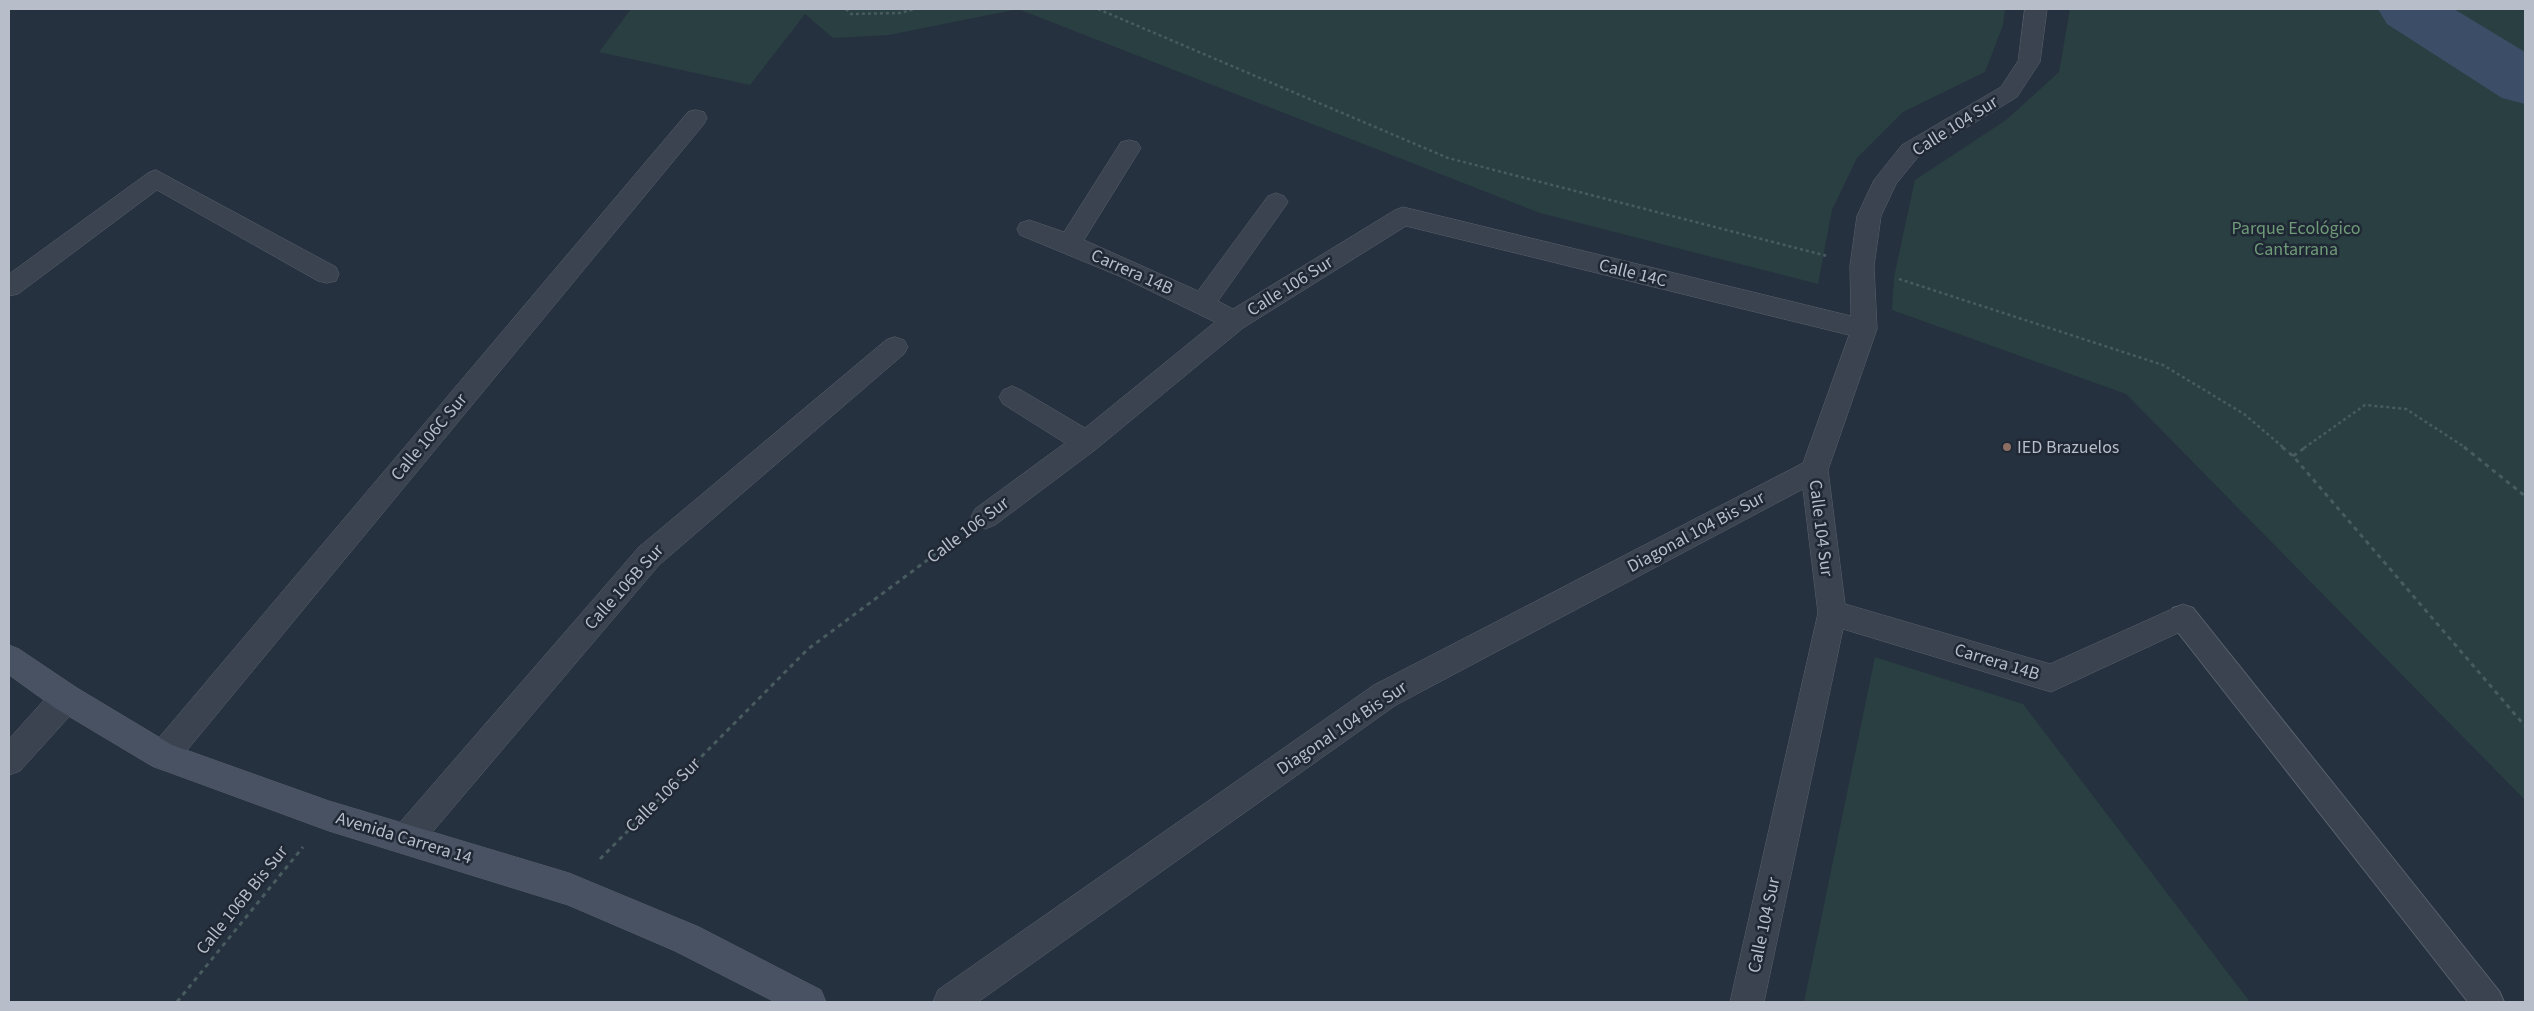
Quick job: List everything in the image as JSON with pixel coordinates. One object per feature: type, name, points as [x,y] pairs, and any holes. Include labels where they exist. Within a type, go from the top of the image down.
[{"type":"main road","name":"Avenida Carrera 14","points":[[9,658],[66,698],[163,756],[329,816],[407,838],[570,890],[686,939],[809,1002]]},
{"type":"street","name":"Calle 104 Sur","points":[[1747,1002],[1832,613],[1814,470],[1864,330],[1862,266],[1869,216],[1886,180],[1910,151],[2009,92],[2030,62],[2036,9]]},
{"type":"street","name":"Calle 106C Sur","points":[[163,756],[696,118]]},
{"type":"street","points":[[1069,244],[1129,148]]},
{"type":"street","points":[[9,287],[156,179],[326,274]]},
{"type":"street","points":[[1202,304],[1276,202]]},
{"type":"street","name":"Calle 14C","points":[[1403,216],[1864,330]]},
{"type":"street","name":"Calle 106 Sur","points":[[985,517],[1086,442],[1234,321],[1403,216]]},
{"type":"street","name":"Carrera 14B","points":[[1029,229],[1069,244],[1202,304],[1234,321]]},
{"type":"street","name":"Calle 106B Sur","points":[[407,838],[649,556],[894,347]]},
{"type":"street","points":[[1012,397],[1086,442]]},
{"type":"street","name":"Diagonal 104 Bis Sur","points":[[950,1002],[1385,695],[1814,470]]},
{"type":"street","name":"Carrera 14B","points":[[1832,613],[2051,678],[2183,617]]},
{"type":"street","points":[[9,761],[66,698]]},
{"type":"lane","points":[[2183,617],[2488,1002]]},
{"type":"path","points":[[846,9],[852,14],[900,13],[916,9]]},
{"type":"path","points":[[2293,456],[2365,406],[2406,409],[2476,455],[2525,496]]},
{"type":"path","name":"Calle 106 Sur","points":[[570,890],[808,649],[985,517]]},
{"type":"path","name":"Calle 106B Bis Sur","points":[[177,1002],[329,816]]},
{"type":"green space","points":[[631,9],[1018,9],[889,35],[833,38],[805,14],[750,85],[599,52]]},
{"type":"green space","points":[[1018,9],[2005,9],[2003,25],[1985,72],[1903,112],[1857,158],[1832,210],[1818,284],[1540,213]]},
{"type":"green space","name":"Parque Ecológico Cantarrana","points":[[2070,9],[2525,9],[2525,800],[2126,394],[1892,310],[1894,277],[1915,180],[2006,120],[2059,72]]},
{"type":"green space","points":[[1875,657],[2023,704],[2250,1002],[1804,1002]]},
{"type":"waterway","points":[[2409,9],[2525,82]]},
{"type":"place","name":"IED Brazuelos","points":[[2007,447]]}]
